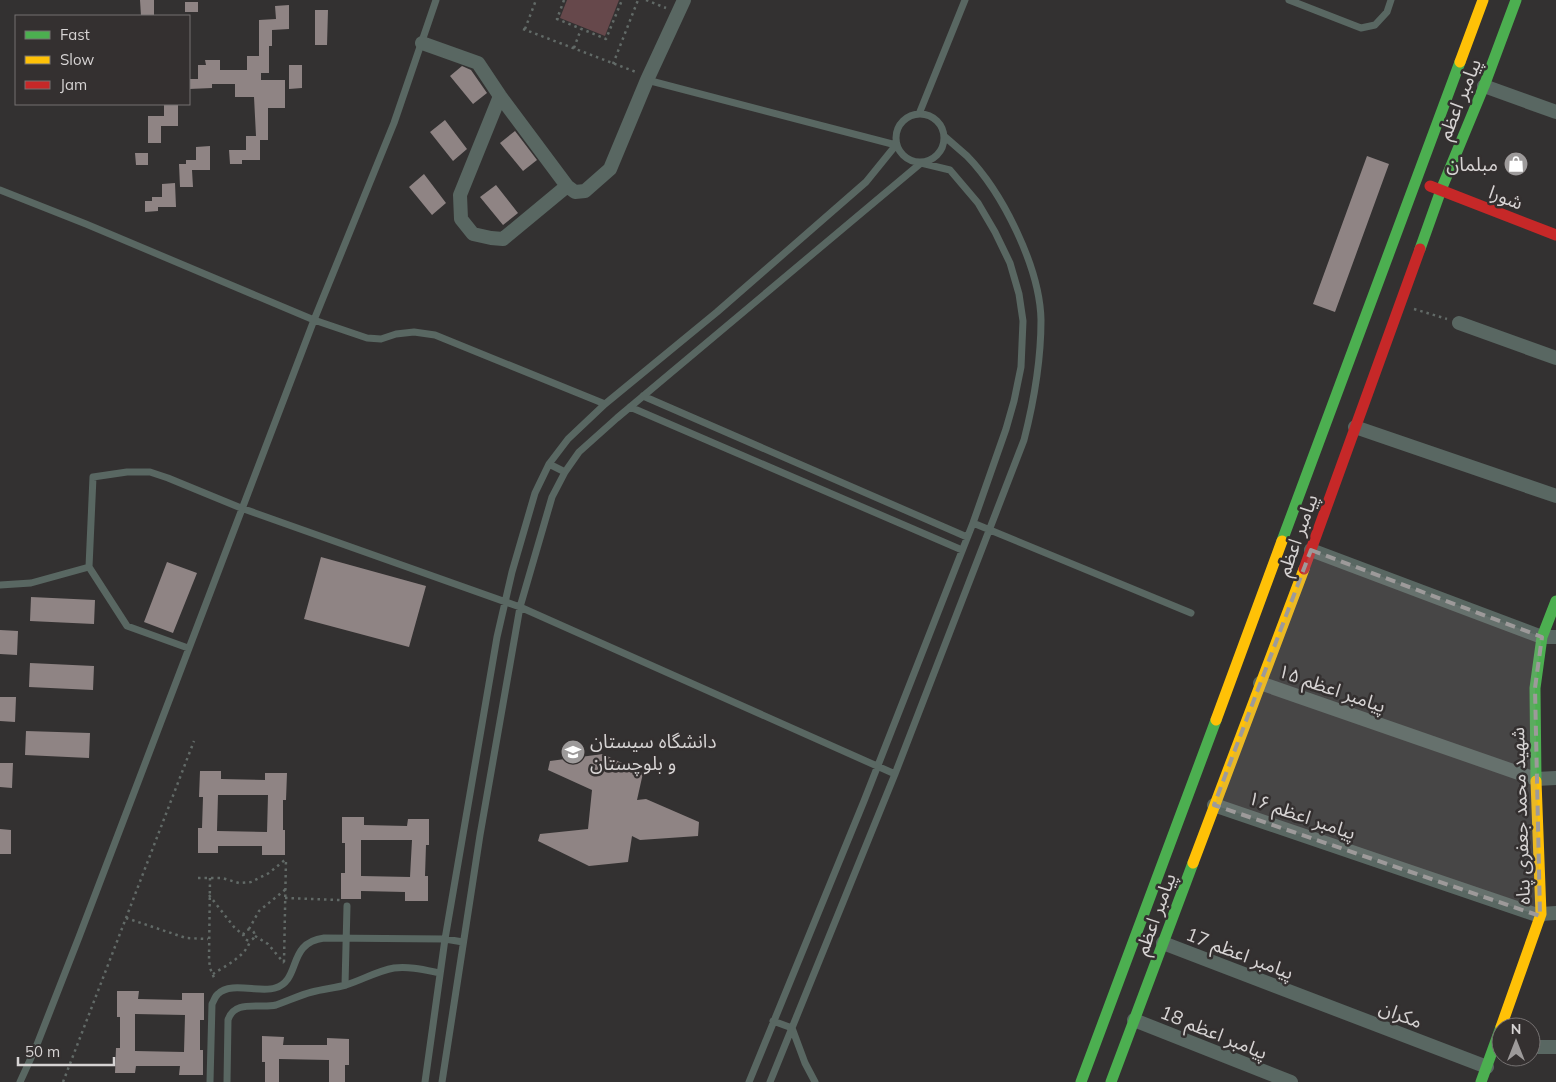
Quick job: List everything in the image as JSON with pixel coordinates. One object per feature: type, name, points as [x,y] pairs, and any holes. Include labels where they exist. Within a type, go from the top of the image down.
[{"type":"main road","name":"پیامبر اعظم","points":[[1081,1082],[1483,0]]},
{"type":"main road","name":"پیامبر اعظم","points":[[1111,1082],[1311,550],[1441,190],[1484,86],[1516,0]]},
{"type":"main road","name":"شورا","points":[[1416,180],[1556,235]]},
{"type":"main road","name":"شهید محمد جعفری پناه","points":[[1504,1017],[1540,915],[1535,688],[1549,637],[1556,601]]},
{"type":"main road","name":"شهید محمد جعفری پناه","points":[[1481,1082],[1491,1059]]},
{"type":"street","points":[[422,43],[478,62],[500,96],[567,186],[575,192],[585,191],[610,169],[648,78],[681,6]]},
{"type":"street","points":[[1484,86],[1556,112]]},
{"type":"street","points":[[500,96],[460,195],[461,219],[473,234],[503,239],[567,186]]},
{"type":"street","points":[[1459,323],[1556,358]]},
{"type":"street","points":[[1355,427],[1556,496]]},
{"type":"street","points":[[1311,550],[1426,594],[1549,637]]},
{"type":"street","name":"پیامبر اعظم ۱۵","points":[[1260,683],[1536,779]]},
{"type":"street","points":[[1536,779],[1556,778]]},
{"type":"street","name":"پیامبر اعظم ۱۶","points":[[1214,805],[1540,915]]},
{"type":"street","points":[[1540,915],[1556,913]]},
{"type":"street","name":"پیامبر اعظم 17","points":[[1163,943],[1303,997]]},
{"type":"street","name":"مکران","points":[[1303,997],[1487,1067]]},
{"type":"street","name":"پیامبر اعظم 18","points":[[1134,1020],[1286,1080]]},
{"type":"street","points":[[1541,1048],[1556,1047]]},
{"type":"lane","points":[[20,1082],[79,937],[314,320],[394,123],[436,0]]},
{"type":"lane","points":[[919,114],[965,0]]},
{"type":"lane","points":[[1289,0],[1361,28],[1375,25],[1387,12],[1391,0]]},
{"type":"lane","points":[[648,78],[896,145]]},
{"type":"lane","points":[[442,1082],[480,835],[520,607],[552,497],[565,472],[579,452],[921,163],[936,157],[941,151],[944,136],[942,129],[933,118],[926,115],[912,116],[900,124],[896,145],[900,153],[913,162],[921,163],[950,170],[978,203],[995,232],[1010,263],[1019,294],[1023,321],[1021,367],[1006,429],[973,523],[864,801],[749,1082]]},
{"type":"lane","points":[[770,1082],[895,774],[1024,440],[1032,406],[1038,369],[1041,319],[1037,291],[1028,256],[994,191],[968,157],[944,136]]},
{"type":"lane","points":[[425,1082],[445,940],[504,602],[535,492],[549,464],[568,439],[605,404],[716,312],[866,182],[896,145]]},
{"type":"lane","points":[[0,190],[314,320],[367,338],[381,339],[396,334],[414,332],[435,335],[605,404]]},
{"type":"lane","points":[[643,396],[967,537]]},
{"type":"lane","points":[[630,407],[962,550]]},
{"type":"lane","points":[[549,464],[565,472]]},
{"type":"lane","points":[[188,648],[126,626],[89,567],[93,477],[126,472],[150,472],[241,508],[520,607],[895,774]]},
{"type":"lane","points":[[973,523],[1191,613]]},
{"type":"lane","points":[[0,586],[32,583],[89,567]]},
{"type":"lane","points":[[346,985],[347,906]]},
{"type":"lane","points":[[210,1082],[212,1004],[217,994],[225,989],[268,989],[284,984],[298,955],[305,945],[313,939],[346,938],[464,942]]},
{"type":"lane","points":[[227,1082],[228,1020],[230,1014],[242,1006],[275,1005],[311,992],[346,985],[381,971],[395,968],[440,973]]},
{"type":"lane","points":[[773,1021],[792,1028],[815,1082]]},
{"type":"path","points":[[536,0],[524,29],[648,78]]},
{"type":"path","points":[[564,0],[557,19],[606,39],[622,0]]},
{"type":"path","points":[[613,64],[638,0]]},
{"type":"path","points":[[646,0],[681,6]]},
{"type":"path","points":[[574,48],[581,29]]},
{"type":"path","points":[[1400,305],[1459,323]]},
{"type":"path","points":[[63,1082],[194,741]]},
{"type":"path","points":[[198,878],[222,878],[239,883],[251,882],[269,873],[286,859],[284,984]]},
{"type":"path","points":[[210,878],[208,959],[215,980]]},
{"type":"path","points":[[243,935],[249,929],[259,911],[286,889]]},
{"type":"path","points":[[210,895],[234,928],[245,939],[250,941]]},
{"type":"path","points":[[286,898],[341,900]]},
{"type":"path","points":[[126,918],[186,938],[208,939]]},
{"type":"path","points":[[249,929],[254,932],[255,936],[268,944],[284,963]]},
{"type":"path","points":[[213,974],[241,953],[255,936]]},
{"type":"highlighted area","points":[[1311,550],[1542,637],[1535,688],[1540,916],[1214,805]]},
{"type":"shaded area","points":[[567,0],[619,0],[605,36],[560,18]]},
{"type":"building","points":[[140,0],[154,0],[154,15],[141,15]]},
{"type":"building","points":[[185,2],[198,2],[198,12],[185,12]]},
{"type":"building","points":[[289,5],[289,29],[272,30],[272,46],[269,46],[269,73],[261,73],[261,80],[285,80],[285,108],[268,108],[268,140],[260,140],[260,160],[242,160],[242,164],[230,164],[229,150],[246,150],[246,136],[256,136],[254,97],[235,97],[235,84],[212,84],[212,88],[190,89],[190,79],[198,79],[198,65],[206,65],[205,60],[220,60],[220,70],[247,70],[247,56],[259,56],[259,20],[276,19],[275,6]]},
{"type":"building","points":[[315,10],[328,10],[327,45],[315,45]]},
{"type":"building","points":[[289,65],[302,65],[302,88],[289,89]]},
{"type":"building","points":[[462,66],[471,70],[487,93],[473,104],[450,76]]},
{"type":"building","points":[[164,105],[178,105],[178,126],[161,126],[161,143],[148,143],[148,116],[164,116]]},
{"type":"building","points":[[445,120],[467,149],[453,161],[430,132]]},
{"type":"building","points":[[515,131],[537,160],[523,171],[500,143]]},
{"type":"building","points":[[210,146],[210,170],[192,170],[193,187],[180,187],[179,164],[186,164],[186,160],[196,160],[196,147]]},
{"type":"building","points":[[135,153],[148,153],[148,165],[136,165]]},
{"type":"building","points":[[1367,156],[1389,164],[1335,312],[1313,304]]},
{"type":"building","points":[[424,174],[446,203],[432,215],[409,187]]},
{"type":"building","points":[[175,183],[176,207],[158,207],[158,211],[145,212],[145,201],[152,201],[152,197],[162,197],[162,184]]},
{"type":"building","points":[[496,185],[518,213],[503,225],[480,197]]},
{"type":"building","points":[[321,557],[426,586],[409,647],[304,619]]},
{"type":"building","points":[[167,562],[197,573],[173,633],[144,622]]},
{"type":"building","points":[[31,597],[95,600],[94,624],[30,621]]},
{"type":"building","points":[[0,630],[18,631],[17,655],[0,654]]},
{"type":"building","points":[[30,663],[94,666],[93,690],[29,687]]},
{"type":"building","points":[[0,697],[16,697],[15,722],[0,721]]},
{"type":"building","points":[[26,731],[90,733],[89,758],[25,755]]},
{"type":"building","points":[[603,754],[643,773],[637,800],[646,799],[699,822],[698,836],[640,840],[632,836],[628,862],[589,866],[538,841],[540,834],[588,829],[592,790],[548,770],[550,761]]},
{"type":"building","points":[[0,763],[13,763],[12,788],[0,787]]},
{"type":"building","points":[[200,771],[221,771],[221,779],[265,780],[265,773],[287,773],[286,800],[283,800],[285,855],[262,855],[262,846],[218,846],[218,853],[198,853],[198,828],[202,828],[203,797],[199,797]],"holes":[[[218,795],[268,795],[267,832],[217,831]]]},
{"type":"building","points":[[342,817],[364,817],[364,825],[407,826],[408,819],[429,819],[429,845],[426,845],[425,876],[428,876],[428,901],[405,901],[405,892],[361,891],[361,899],[341,899],[341,873],[345,873],[345,843],[342,843]],"holes":[[[361,840],[412,840],[410,877],[361,876]]]},
{"type":"building","points":[[0,829],[11,830],[11,854],[0,854]]},
{"type":"building","points":[[117,991],[139,991],[138,999],[182,1000],[182,993],[204,993],[204,1020],[200,1020],[200,1050],[203,1050],[203,1075],[179,1075],[180,1066],[136,1066],[135,1073],[115,1073],[116,1048],[120,1048],[120,1017],[117,1017]],"holes":[[[135,1014],[185,1015],[184,1052],[135,1051]]]},
{"type":"building","points":[[262,1036],[284,1037],[283,1045],[327,1045],[327,1038],[349,1039],[349,1065],[345,1065],[345,1082],[329,1082],[329,1060],[279,1059],[279,1082],[265,1082],[265,1062],[262,1062]]},
{"type":"traffic: fast","points":[[1420,249],[1441,190],[1484,86],[1516,0]]},
{"type":"traffic: fast","points":[[1282,541],[1460,62]]},
{"type":"traffic: fast","points":[[1536,781],[1535,688],[1542,637],[1556,601]]},
{"type":"traffic: fast","points":[[1081,1082],[1216,720]]},
{"type":"traffic: fast","points":[[1111,1082],[1193,863]]},
{"type":"traffic: fast","points":[[1481,1082],[1491,1054]]},
{"type":"traffic: slow","points":[[1460,62],[1483,0]]},
{"type":"traffic: slow","points":[[1216,720],[1282,541]]},
{"type":"traffic: slow","points":[[1193,863],[1304,569]]},
{"type":"traffic: slow","points":[[1505,1017],[1541,914],[1536,781]]},
{"type":"traffic: jam","points":[[1430,186],[1556,235]]},
{"type":"traffic: jam","points":[[1304,569],[1420,249]]},
{"type":"place","name":"مبلمان","points":[[1516,164]]},
{"type":"place","name":"دانشگاه سیستان و بلوچستان","points":[[573,752]]}]
